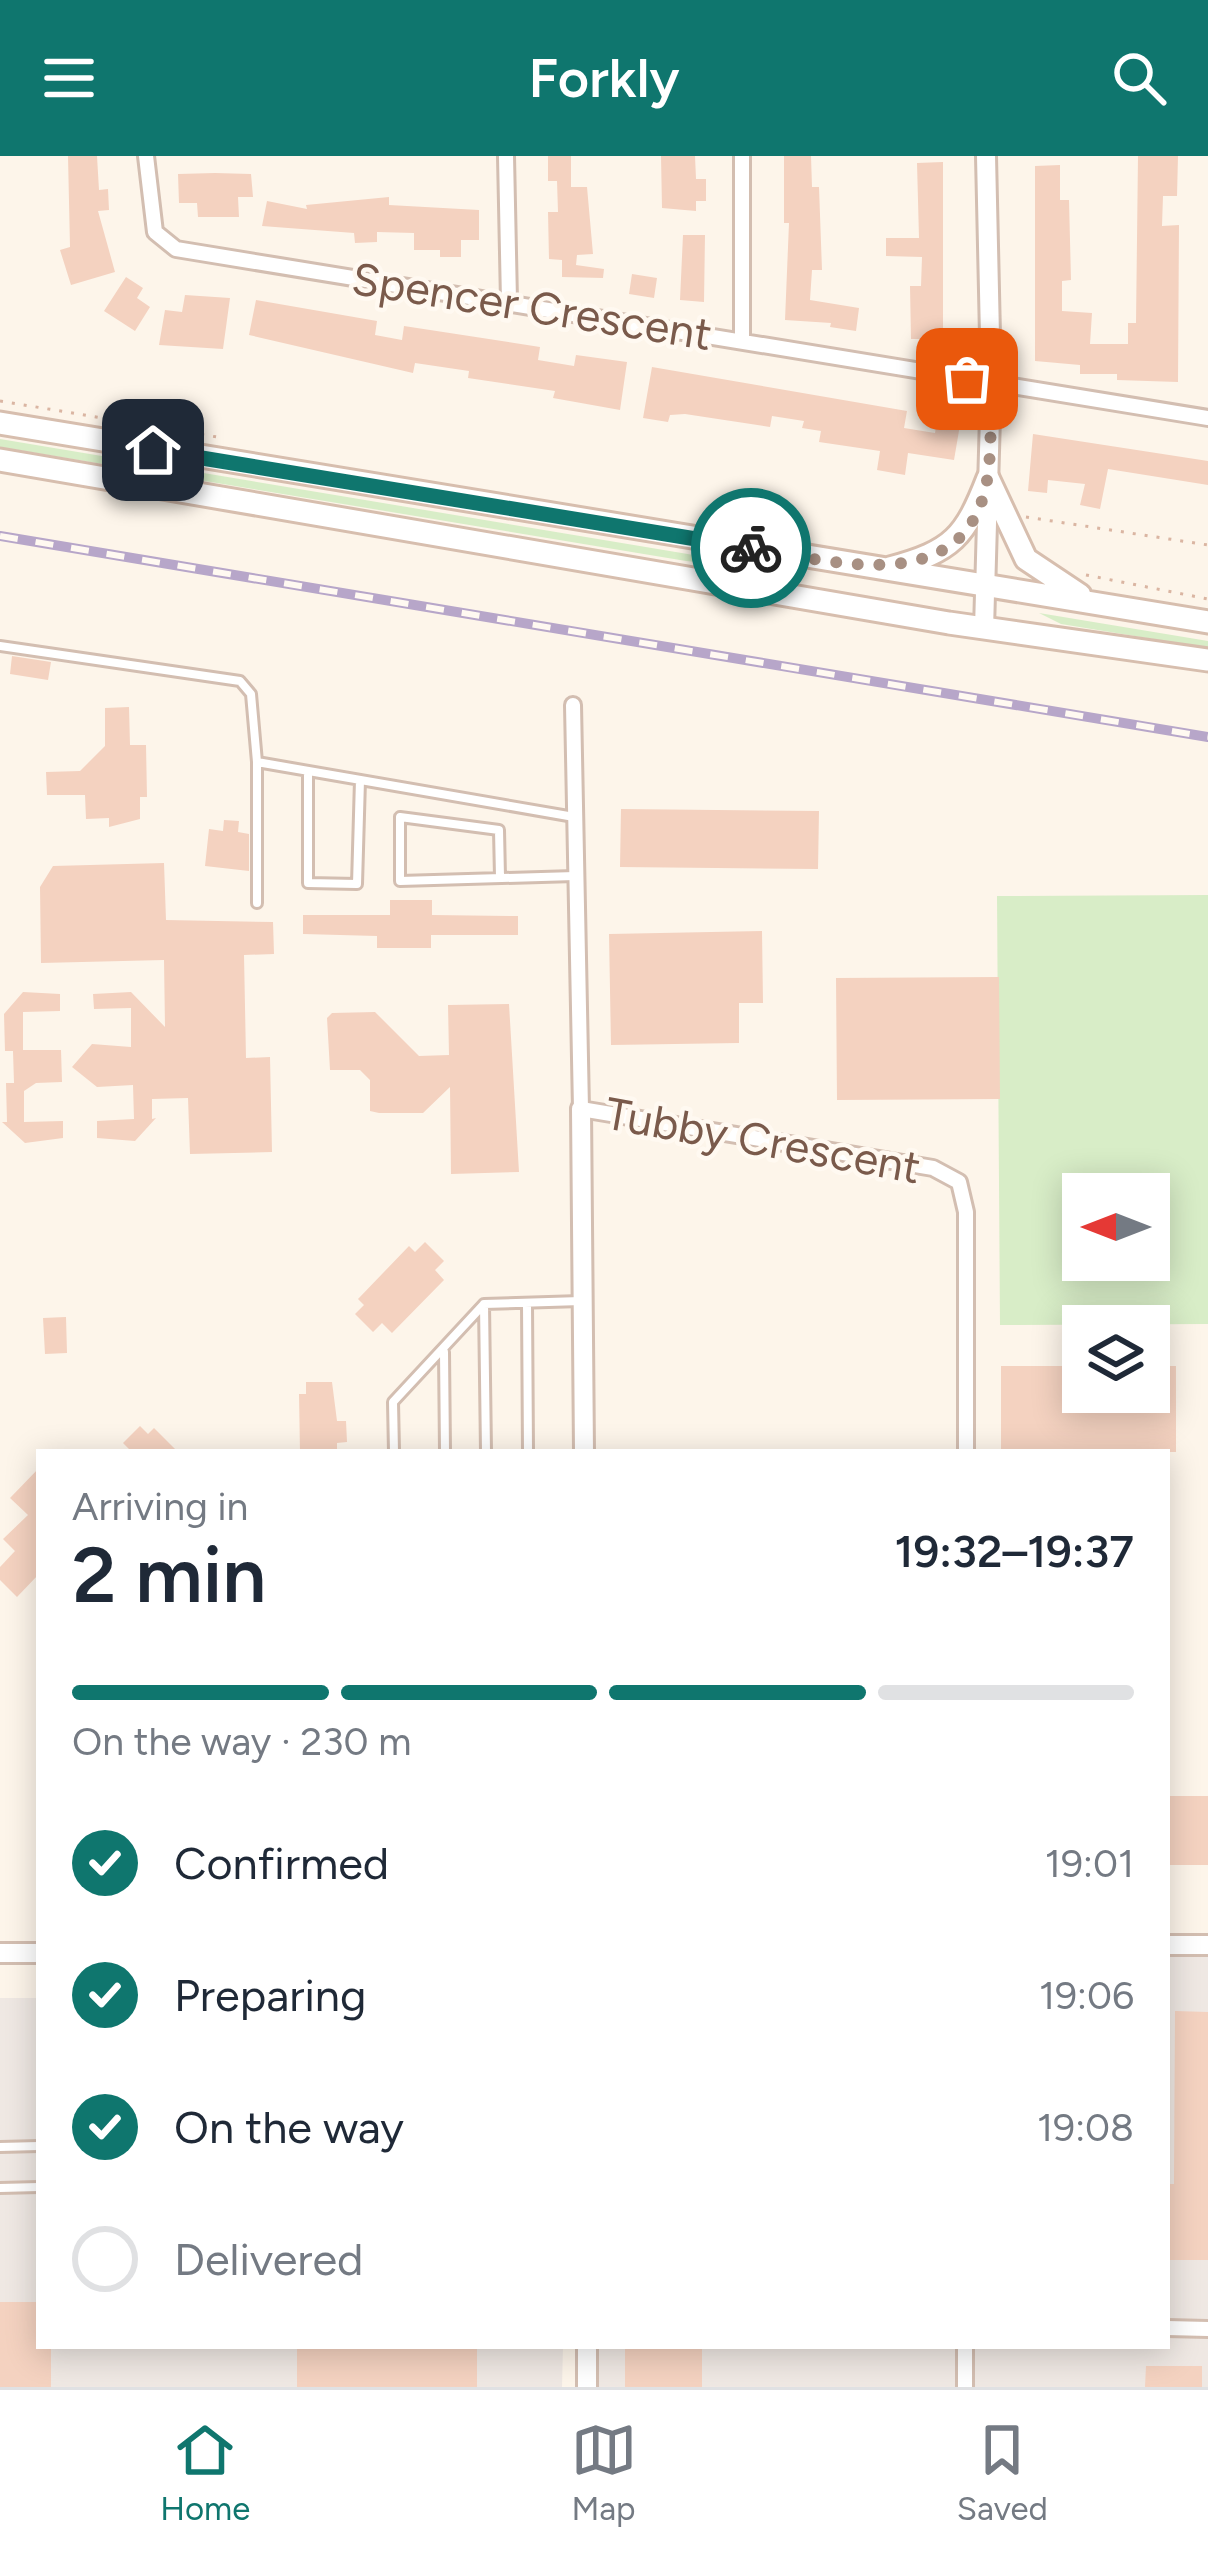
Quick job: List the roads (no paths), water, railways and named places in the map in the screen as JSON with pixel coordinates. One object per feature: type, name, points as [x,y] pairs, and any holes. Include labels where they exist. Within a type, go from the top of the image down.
[{"type":"main road","points":[[0,422],[1208,622]]},
{"type":"main road","points":[[0,460],[984,629],[1208,660]]},
{"type":"main road","points":[[884,569],[948,548],[960,538],[988,478]]},
{"type":"main road","points":[[988,478],[1026,559],[1096,604]]},
{"type":"street","name":"Spencer Crescent","points":[[146,156],[154,232],[176,249],[1208,418]]},
{"type":"street","points":[[506,156],[509,301]]},
{"type":"street","points":[[742,156],[742,341]]},
{"type":"street","points":[[984,629],[991,381],[986,156]]},
{"type":"street","points":[[573,705],[584,1449]]},
{"type":"street","name":"Tubby Crescent","points":[[581,1109],[933,1168],[959,1183],[965,1212],[966,1449]]},
{"type":"street","points":[[1170,1945],[1208,1945]]},
{"type":"street","points":[[0,1953],[36,1953]]},
{"type":"street","points":[[1170,2329],[1208,2329]]},
{"type":"street","points":[[587,2349],[587,2387]]},
{"type":"street","points":[[965,2349],[965,2387]]},
{"type":"lane","points":[[0,646],[240,681],[250,694],[256,717],[257,903]]},
{"type":"lane","points":[[256,762],[575,817]]},
{"type":"lane","points":[[308,771],[308,884],[357,884],[360,780]]},
{"type":"lane","points":[[500,878],[499,830],[400,817],[400,881],[577,876]]},
{"type":"lane","points":[[394,1449],[393,1402],[484,1304],[582,1301]]},
{"type":"lane","points":[[526,1303],[528,1449]]},
{"type":"lane","points":[[484,1304],[486,1449]]},
{"type":"lane","points":[[444,1351],[445,1449]]},
{"type":"lane","points":[[0,2146],[36,2146]]},
{"type":"lane","points":[[0,2188],[36,2187]]},
{"type":"railway","points":[[0,536],[1208,737]]}]
